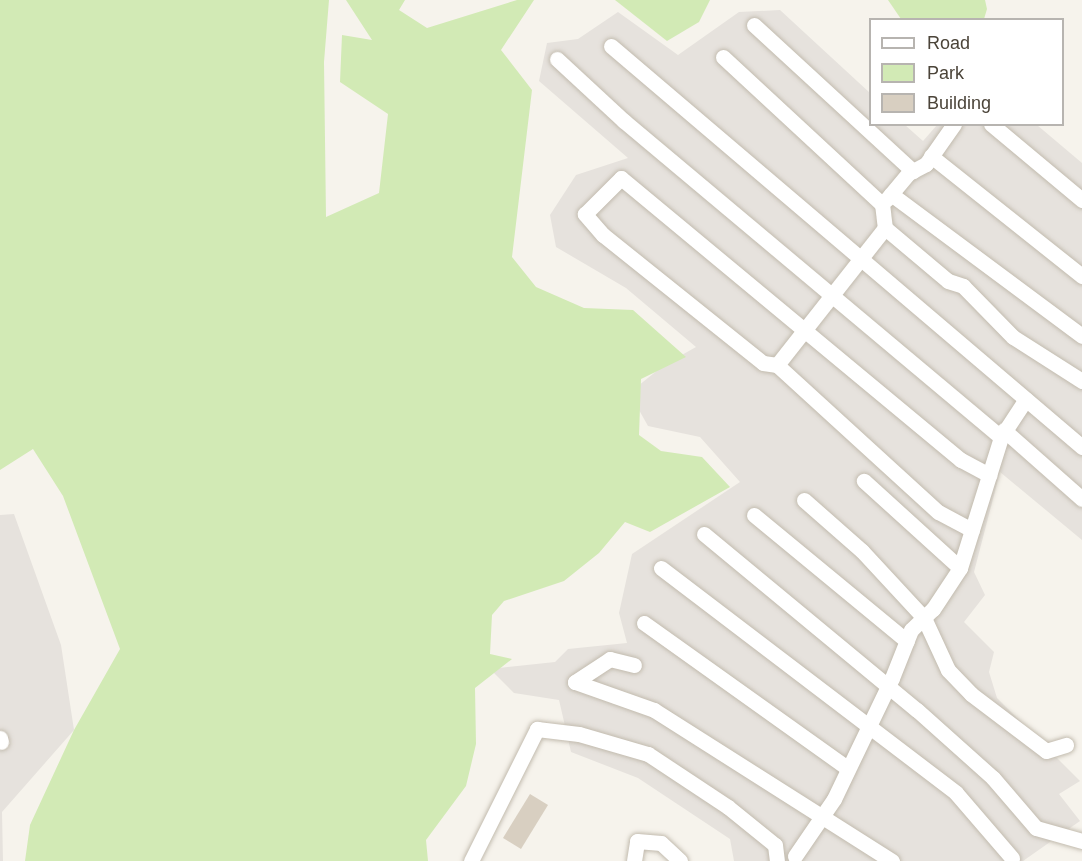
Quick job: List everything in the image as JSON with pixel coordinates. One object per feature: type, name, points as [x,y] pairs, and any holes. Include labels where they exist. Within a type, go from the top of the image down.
[{"type":"lane","points":[[754,25],[913,171]]},
{"type":"lane","points":[[611,46],[1082,447]]},
{"type":"lane","points":[[723,57],[886,199],[1082,336]]},
{"type":"lane","points":[[557,59],[624,121],[833,296],[1082,499]]},
{"type":"lane","points":[[777,365],[885,228],[886,199],[931,156],[953,126]]},
{"type":"lane","points":[[992,126],[1082,200]]},
{"type":"lane","points":[[931,156],[1082,276]]},
{"type":"lane","points":[[972,530],[938,512],[777,365],[764,363],[754,356],[603,235],[585,214],[621,178],[961,460],[989,475]]},
{"type":"lane","points":[[885,228],[948,281],[963,286],[1013,337],[1082,381]]},
{"type":"lane","points":[[471,861],[537,729],[579,734],[648,754],[728,807],[775,845],[800,858],[889,686],[911,630],[924,618],[955,580],[1003,434],[1026,399]]},
{"type":"lane","points":[[864,480],[960,568]]},
{"type":"lane","points":[[804,500],[862,551],[924,618],[948,670],[971,694],[1046,751],[1066,745]]},
{"type":"lane","points":[[754,515],[907,640]]},
{"type":"lane","points":[[704,534],[889,686],[993,778],[1036,828],[1082,841]]},
{"type":"lane","points":[[661,568],[956,793],[1012,858]]},
{"type":"lane","points":[[644,623],[847,768]]},
{"type":"lane","points":[[634,665],[610,659],[575,682],[654,710],[892,861]]},
{"type":"lane","points":[[634,861],[637,841],[661,843],[680,861]]},
{"type":"lane","points":[[775,845],[777,861]]},
{"type":"shaded area","points":[[780,10],[869,92],[869,126],[906,126],[923,141],[936,126],[1038,126],[1082,163],[1082,540],[1000,472],[974,572],[985,595],[964,622],[994,652],[989,672],[997,698],[1080,781],[1059,794],[1080,821],[1023,861],[734,861],[730,839],[638,778],[571,752],[559,700],[514,693],[490,669],[555,662],[568,649],[627,643],[619,613],[632,554],[740,482],[700,437],[648,426],[639,410],[638,386],[664,365],[696,347],[626,288],[556,247],[550,215],[576,175],[628,158],[539,81],[547,43],[578,39],[618,12],[678,55],[739,12]]},
{"type":"shaded area","points":[[14,514],[61,645],[74,730],[2,812],[3,861],[0,861],[0,515]]},
{"type":"green space","points":[[0,0],[329,0],[324,62],[326,217],[379,193],[388,114],[340,82],[342,35],[372,40],[346,0],[405,0],[399,10],[427,28],[517,0],[534,0],[501,50],[532,90],[512,257],[536,287],[584,308],[633,310],[686,357],[641,379],[639,435],[661,451],[702,457],[730,487],[650,532],[625,522],[599,553],[564,581],[504,601],[492,615],[490,654],[512,659],[475,688],[476,744],[466,786],[426,840],[428,861],[25,861],[30,825],[74,730],[120,649],[63,496],[33,449],[0,470]]},
{"type":"green space","points":[[615,0],[710,0],[699,22],[667,41]]},
{"type":"green space","points":[[888,0],[985,0],[987,9],[984,18],[900,18]]},
{"type":"building","points":[[530,794],[548,805],[521,849],[503,838]]}]
